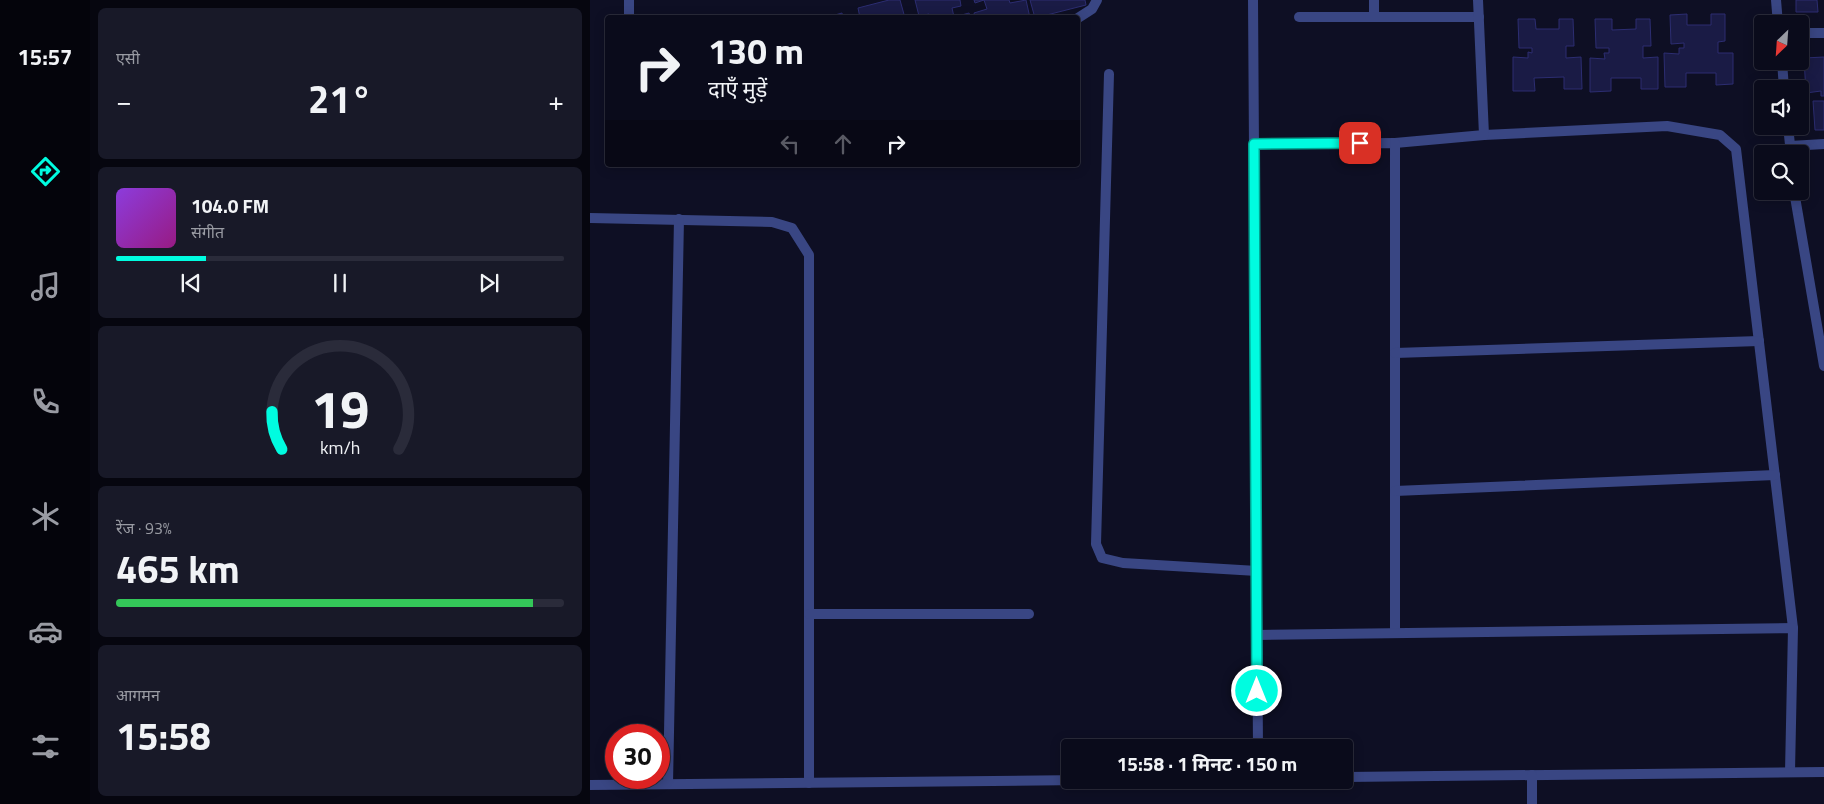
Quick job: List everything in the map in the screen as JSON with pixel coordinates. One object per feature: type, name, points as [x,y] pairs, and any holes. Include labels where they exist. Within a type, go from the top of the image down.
[{"type":"street","points":[[629,15],[630,0]]},
{"type":"street","points":[[1080,17],[1092,9],[1097,0]]},
{"type":"street","points":[[1253,0],[1258,739]]},
{"type":"street","points":[[1374,0],[1374,17]]},
{"type":"street","points":[[1478,0],[1484,136]]},
{"type":"street","points":[[1776,0],[1777,15]]},
{"type":"street","points":[[1299,17],[1479,16]]},
{"type":"street","points":[[1809,34],[1824,33]]},
{"type":"street","points":[[1109,74],[1096,544],[1102,558],[1123,563],[1257,571]]},
{"type":"street","points":[[1254,144],[1395,143],[1667,126],[1720,135],[1736,150],[1793,628],[1790,772]]},
{"type":"street","points":[[1395,143],[1395,633]]},
{"type":"street","points":[[1809,147],[1824,144]]},
{"type":"street","points":[[1796,200],[1824,362]]},
{"type":"street","points":[[590,218],[679,218],[772,222],[792,228],[810,255],[809,783]]},
{"type":"street","points":[[669,724],[679,218]]},
{"type":"street","points":[[1395,353],[1759,341]]},
{"type":"street","points":[[1395,491],[1775,475]]},
{"type":"street","points":[[809,614],[1029,614]]},
{"type":"street","points":[[1257,635],[1793,628]]},
{"type":"street","points":[[1353,777],[1824,772]]},
{"type":"street","points":[[1532,775],[1532,804]]},
{"type":"street","points":[[670,784],[1061,780]]},
{"type":"street","points":[[590,785],[605,785]]},
{"type":"building","points":[[889,0],[900,0],[904,15],[859,15],[858,8]]},
{"type":"building","points":[[915,0],[960,0],[961,6],[952,8],[954,15],[919,15]]},
{"type":"building","points":[[984,0],[1009,0],[1010,3],[1026,0],[1029,15],[974,15],[974,13],[987,9]]},
{"type":"building","points":[[1030,0],[1085,0],[1086,5],[1047,15],[1034,15]]},
{"type":"building","points":[[1796,0],[1817,0],[1818,12],[1796,12]]},
{"type":"building","points":[[1687,14],[1687,25],[1711,25],[1711,14],[1725,14],[1725,41],[1718,42],[1718,53],[1733,53],[1733,84],[1716,85],[1716,73],[1686,73],[1686,87],[1665,87],[1664,53],[1679,54],[1679,48],[1684,48],[1684,43],[1671,44],[1670,15]]},
{"type":"building","points":[[1518,19],[1535,19],[1536,29],[1559,29],[1559,19],[1573,19],[1574,46],[1566,46],[1566,58],[1581,57],[1582,89],[1564,89],[1564,77],[1534,78],[1535,91],[1513,91],[1513,57],[1528,58],[1528,52],[1532,53],[1532,48],[1519,48]]},
{"type":"building","points":[[1595,19],[1612,19],[1612,30],[1636,29],[1636,19],[1650,19],[1651,46],[1643,46],[1643,58],[1658,57],[1658,89],[1641,89],[1641,78],[1611,78],[1611,91],[1590,92],[1590,58],[1605,59],[1604,53],[1609,53],[1609,48],[1596,48]]},
{"type":"building","points":[[1824,57],[1824,96],[1821,96],[1821,91],[1809,93],[1809,80],[1805,80],[1805,70],[1809,70],[1809,58]]},
{"type":"building","points":[[1813,101],[1824,101],[1824,130],[1815,130]]},
{"type":"route","points":[[1257,691],[1254,144],[1360,143]]}]
